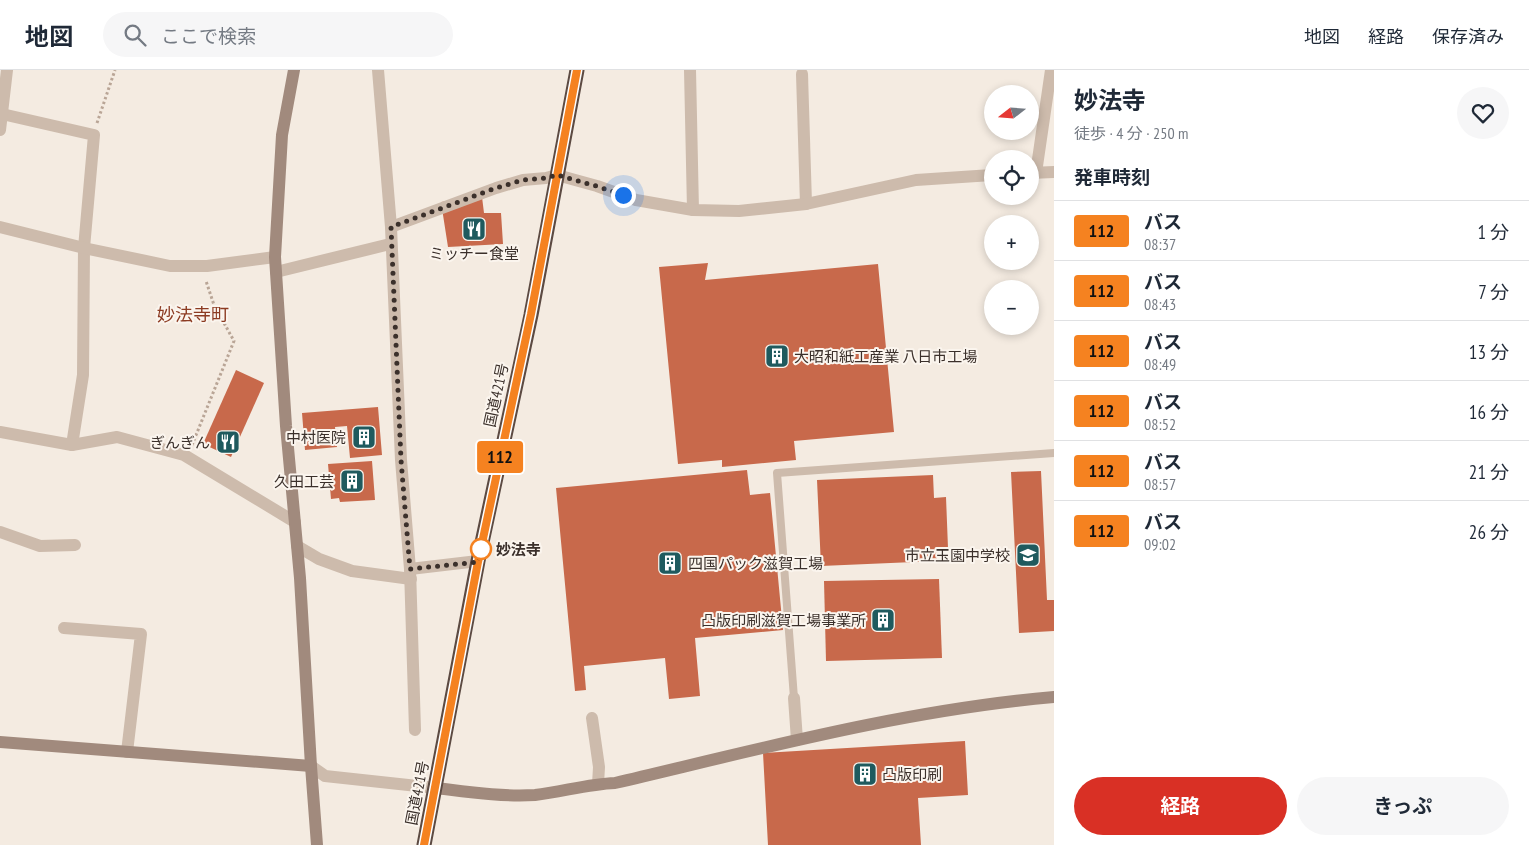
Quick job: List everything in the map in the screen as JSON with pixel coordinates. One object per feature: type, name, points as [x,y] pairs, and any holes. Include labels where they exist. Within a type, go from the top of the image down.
[{"type":"highway","name":"国道421号","points":[[424,845],[478,562],[531,314],[577,70]]},
{"type":"street","points":[[0,130],[7,70]]},
{"type":"street","points":[[294,70],[282,135],[275,257],[317,845]]},
{"type":"street","points":[[378,70],[391,227],[390,244],[401,460],[411,574],[415,730]]},
{"type":"street","points":[[690,70],[693,210]]},
{"type":"street","points":[[1037,150],[1051,70]]},
{"type":"street","points":[[802,74],[806,204]]},
{"type":"street","points":[[2,114],[93,135],[84,248],[84,375],[72,445]]},
{"type":"street","points":[[1039,173],[1054,172]]},
{"type":"street","points":[[391,227],[496,188],[523,180],[557,175],[636,200],[693,210],[739,211],[806,204],[916,180],[984,176]]},
{"type":"street","points":[[0,227],[84,248],[170,266],[207,266],[275,257]]},
{"type":"street","points":[[276,272],[390,244]]},
{"type":"street","points":[[0,432],[72,445],[117,437],[188,457],[295,522]]},
{"type":"street","points":[[0,532],[40,546],[75,545]]},
{"type":"street","points":[[297,546],[319,559],[352,571],[411,574],[478,562]]},
{"type":"street","points":[[64,628],[141,634],[127,752]]},
{"type":"street","points":[[0,742],[310,766],[324,776],[506,796],[537,794],[615,783],[797,740],[998,702],[1054,697]]},
{"type":"street","points":[[794,698],[797,740]]},
{"type":"street","points":[[592,718],[598,767],[598,784]]},
{"type":"lane","points":[[794,698],[777,473],[1054,453]]},
{"type":"path","points":[[93,135],[115,70]]},
{"type":"path","points":[[188,457],[234,341],[214,305],[206,281],[207,266]]},
{"type":"building","name":"ミッチー食堂","points":[[482,197],[484,213],[501,213],[503,244],[448,247],[441,202]]},
{"type":"building","name":"大昭和紙工産業 八日市工場","points":[[708,263],[705,280],[878,264],[894,432],[794,441],[796,460],[722,467],[722,460],[678,464],[659,267]]},
{"type":"building","points":[[236,370],[264,383],[231,457],[203,444]]},
{"type":"building","name":"中村医院","points":[[378,407],[382,455],[350,458],[347,426],[335,427],[337,447],[305,450],[302,413]]},
{"type":"building","name":"久田工芸","points":[[372,461],[375,500],[340,502],[339,498],[331,499],[328,464]]},
{"type":"building","name":"四国パック滋賀工場","points":[[747,470],[750,495],[770,493],[783,630],[695,638],[700,696],[669,699],[665,658],[584,666],[586,690],[575,691],[556,488]]},
{"type":"building","points":[[1041,471],[1047,600],[1054,600],[1054,631],[1019,633],[1011,472]]},
{"type":"building","points":[[933,475],[934,498],[946,497],[948,548],[936,548],[937,561],[821,566],[817,480]]},
{"type":"building","name":"凸版印刷滋賀工場事業所","points":[[939,579],[942,658],[826,661],[824,581]]},
{"type":"building","name":"凸版印刷","points":[[965,741],[968,795],[918,798],[921,845],[768,845],[763,753]]},
{"type":"bus line","name":"112","points":[[424,845],[478,562],[531,314],[577,70]]},
{"type":"place","name":"ミッチー食堂","points":[[474,229]]},
{"type":"place","name":"大昭和紙工産業 八日市工場","points":[[777,356]]},
{"type":"place","name":"中村医院","points":[[364,437]]},
{"type":"place","name":"ぎんぎん","points":[[228,442]]},
{"type":"place","name":"久田工芸","points":[[352,481]]},
{"type":"place","name":"妙法寺","points":[[481,549]]},
{"type":"place","name":"市立玉園中学校","points":[[1028,555]]},
{"type":"place","name":"四国パック滋賀工場","points":[[670,563]]},
{"type":"place","name":"凸版印刷滋賀工場事業所","points":[[883,620]]},
{"type":"place","name":"凸版印刷","points":[[865,774]]},
{"type":"district","name":"妙法寺町","points":[[193,314]]},
{"type":"route","points":[[481,549],[478,562],[410,569],[408,525],[401,460],[390,244],[391,227],[496,188],[523,180],[557,175],[623,195]]}]
